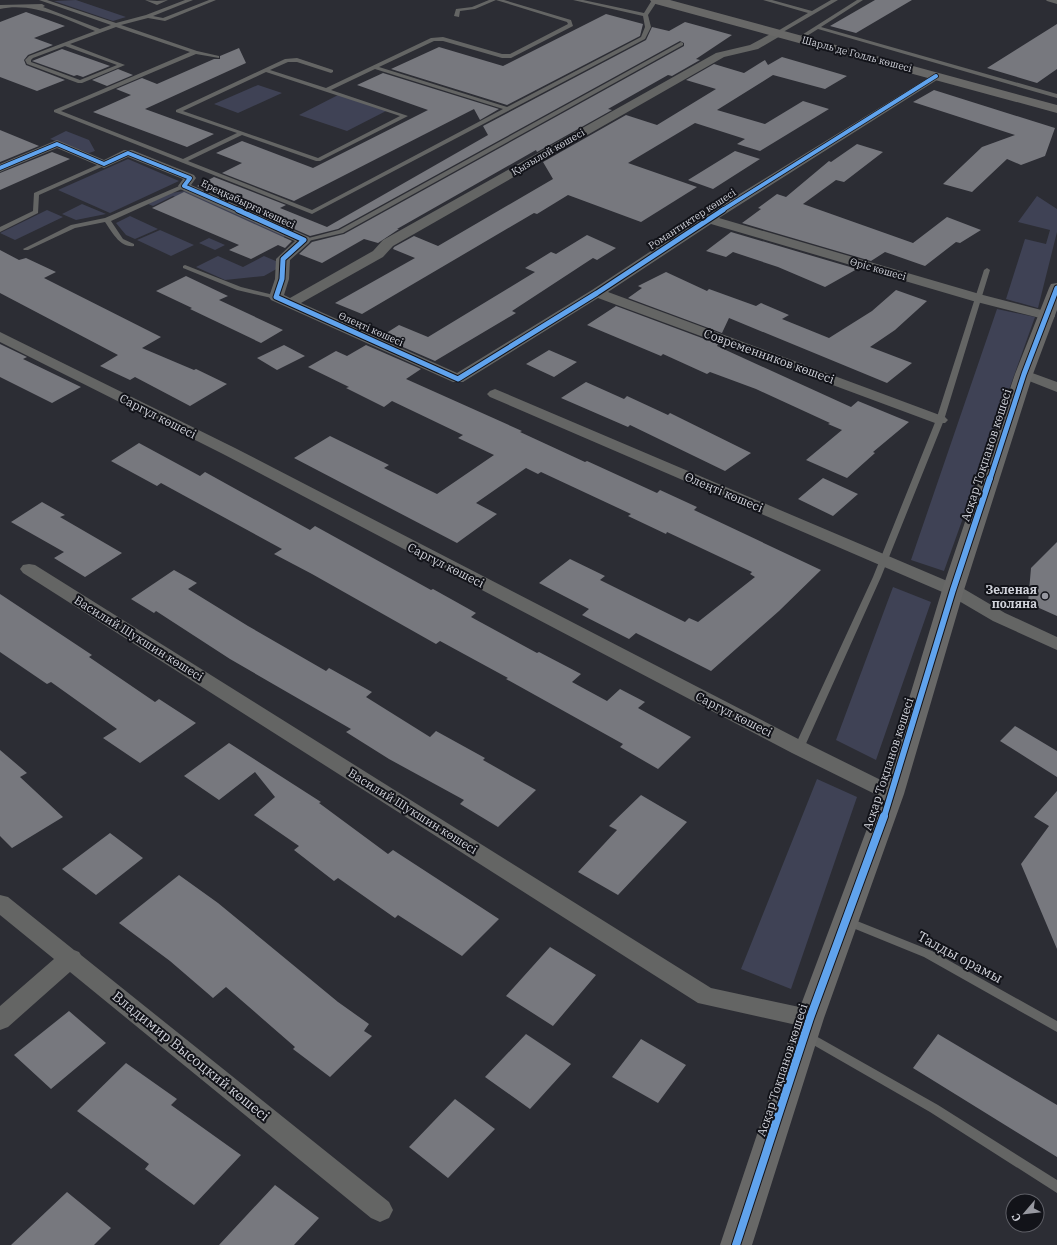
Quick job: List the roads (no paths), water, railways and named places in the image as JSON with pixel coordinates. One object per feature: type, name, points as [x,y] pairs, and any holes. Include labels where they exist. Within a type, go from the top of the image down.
[{"type":"street","name":"Шарль де Голль көшесі","points":[[655,0],[800,38],[1057,109]]},
{"type":"street","name":"Қызылой көшесі","points":[[290,304],[378,254],[388,243],[720,55],[754,47],[778,33]]},
{"type":"street","name":"Романтиктер көшесі","points":[[458,379],[597,293],[709,219],[936,76]]},
{"type":"street","points":[[0,168],[57,144],[104,164]]},
{"type":"street","name":"Ереңқабырға көшесі","points":[[104,164],[128,153],[190,178],[184,186],[304,240]]},
{"type":"street","name":"Өріс көшесі","points":[[709,219],[978,298],[1048,316]]},
{"type":"street","points":[[276,297],[282,279],[283,259],[304,240]]},
{"type":"street","name":"Асқар Тоқпанов көшесі","points":[[736,1245],[808,1026],[892,794],[953,590],[1024,374],[1048,316],[1057,288]]},
{"type":"street","name":"Современников көшесі","points":[[597,293],[940,420]]},
{"type":"street","name":"Өлеңті көшесі","points":[[276,297],[458,379]]},
{"type":"street","name":"Саргүл көшесі","points":[[0,336],[229,451],[799,748],[892,794]]},
{"type":"street","points":[[1024,374],[1057,387]]},
{"type":"street","name":"Өлеңті көшесі","points":[[495,394],[953,590],[999,617],[1057,644]]},
{"type":"street","name":"Василий Шукшин көшесі","points":[[29,569],[706,996],[808,1026]]},
{"type":"street","name":"Владимир Высоцкий көшесі","points":[[0,903],[71,958],[380,1210]]},
{"type":"street","points":[[0,1020],[71,958]]},
{"type":"lane","points":[[42,0],[195,52],[217,57]]},
{"type":"lane","points":[[148,0],[157,3],[165,0]]},
{"type":"lane","points":[[65,44],[122,65],[80,82],[29,63],[28,60],[31,57],[114,25],[148,16],[190,0]]},
{"type":"lane","points":[[148,16],[163,20],[213,0]]},
{"type":"lane","points":[[457,16],[458,10],[473,8],[493,0]]},
{"type":"lane","points":[[326,90],[433,39],[443,39],[502,56],[511,56],[571,25],[569,21],[499,0]]},
{"type":"lane","points":[[576,0],[645,15]]},
{"type":"lane","points":[[195,52],[56,111],[312,212],[643,38],[648,27],[645,15],[655,0]]},
{"type":"lane","points":[[766,0],[812,13]]},
{"type":"lane","points":[[778,33],[834,0]]},
{"type":"lane","points":[[800,38],[860,0]]},
{"type":"lane","points":[[1049,0],[1057,2]]},
{"type":"lane","points":[[37,7],[50,3]]},
{"type":"lane","points":[[0,7],[11,5],[37,7],[100,31]]},
{"type":"lane","points":[[817,27],[1057,96]]},
{"type":"lane","points":[[304,240],[342,232],[681,44]]},
{"type":"lane","points":[[265,70],[405,116],[318,160],[178,111],[265,70],[293,59],[331,71]]},
{"type":"lane","points":[[374,67],[508,109]]},
{"type":"lane","points":[[183,161],[242,133]]},
{"type":"lane","points":[[0,230],[36,212],[36,194],[104,164]]},
{"type":"lane","points":[[26,249],[73,226],[107,220],[184,186]]},
{"type":"lane","points":[[107,220],[121,240],[132,245]]},
{"type":"lane","points":[[185,267],[239,289],[276,297]]},
{"type":"lane","points":[[799,748],[883,560],[940,420],[987,270]]},
{"type":"lane","name":"Талды орамы","points":[[846,920],[928,954],[1057,1027]]},
{"type":"lane","points":[[808,1026],[886,1080],[1007,1153],[1057,1188]]},
{"type":"place","name":"Зеленая поляна","points":[[1045,596]]}]
